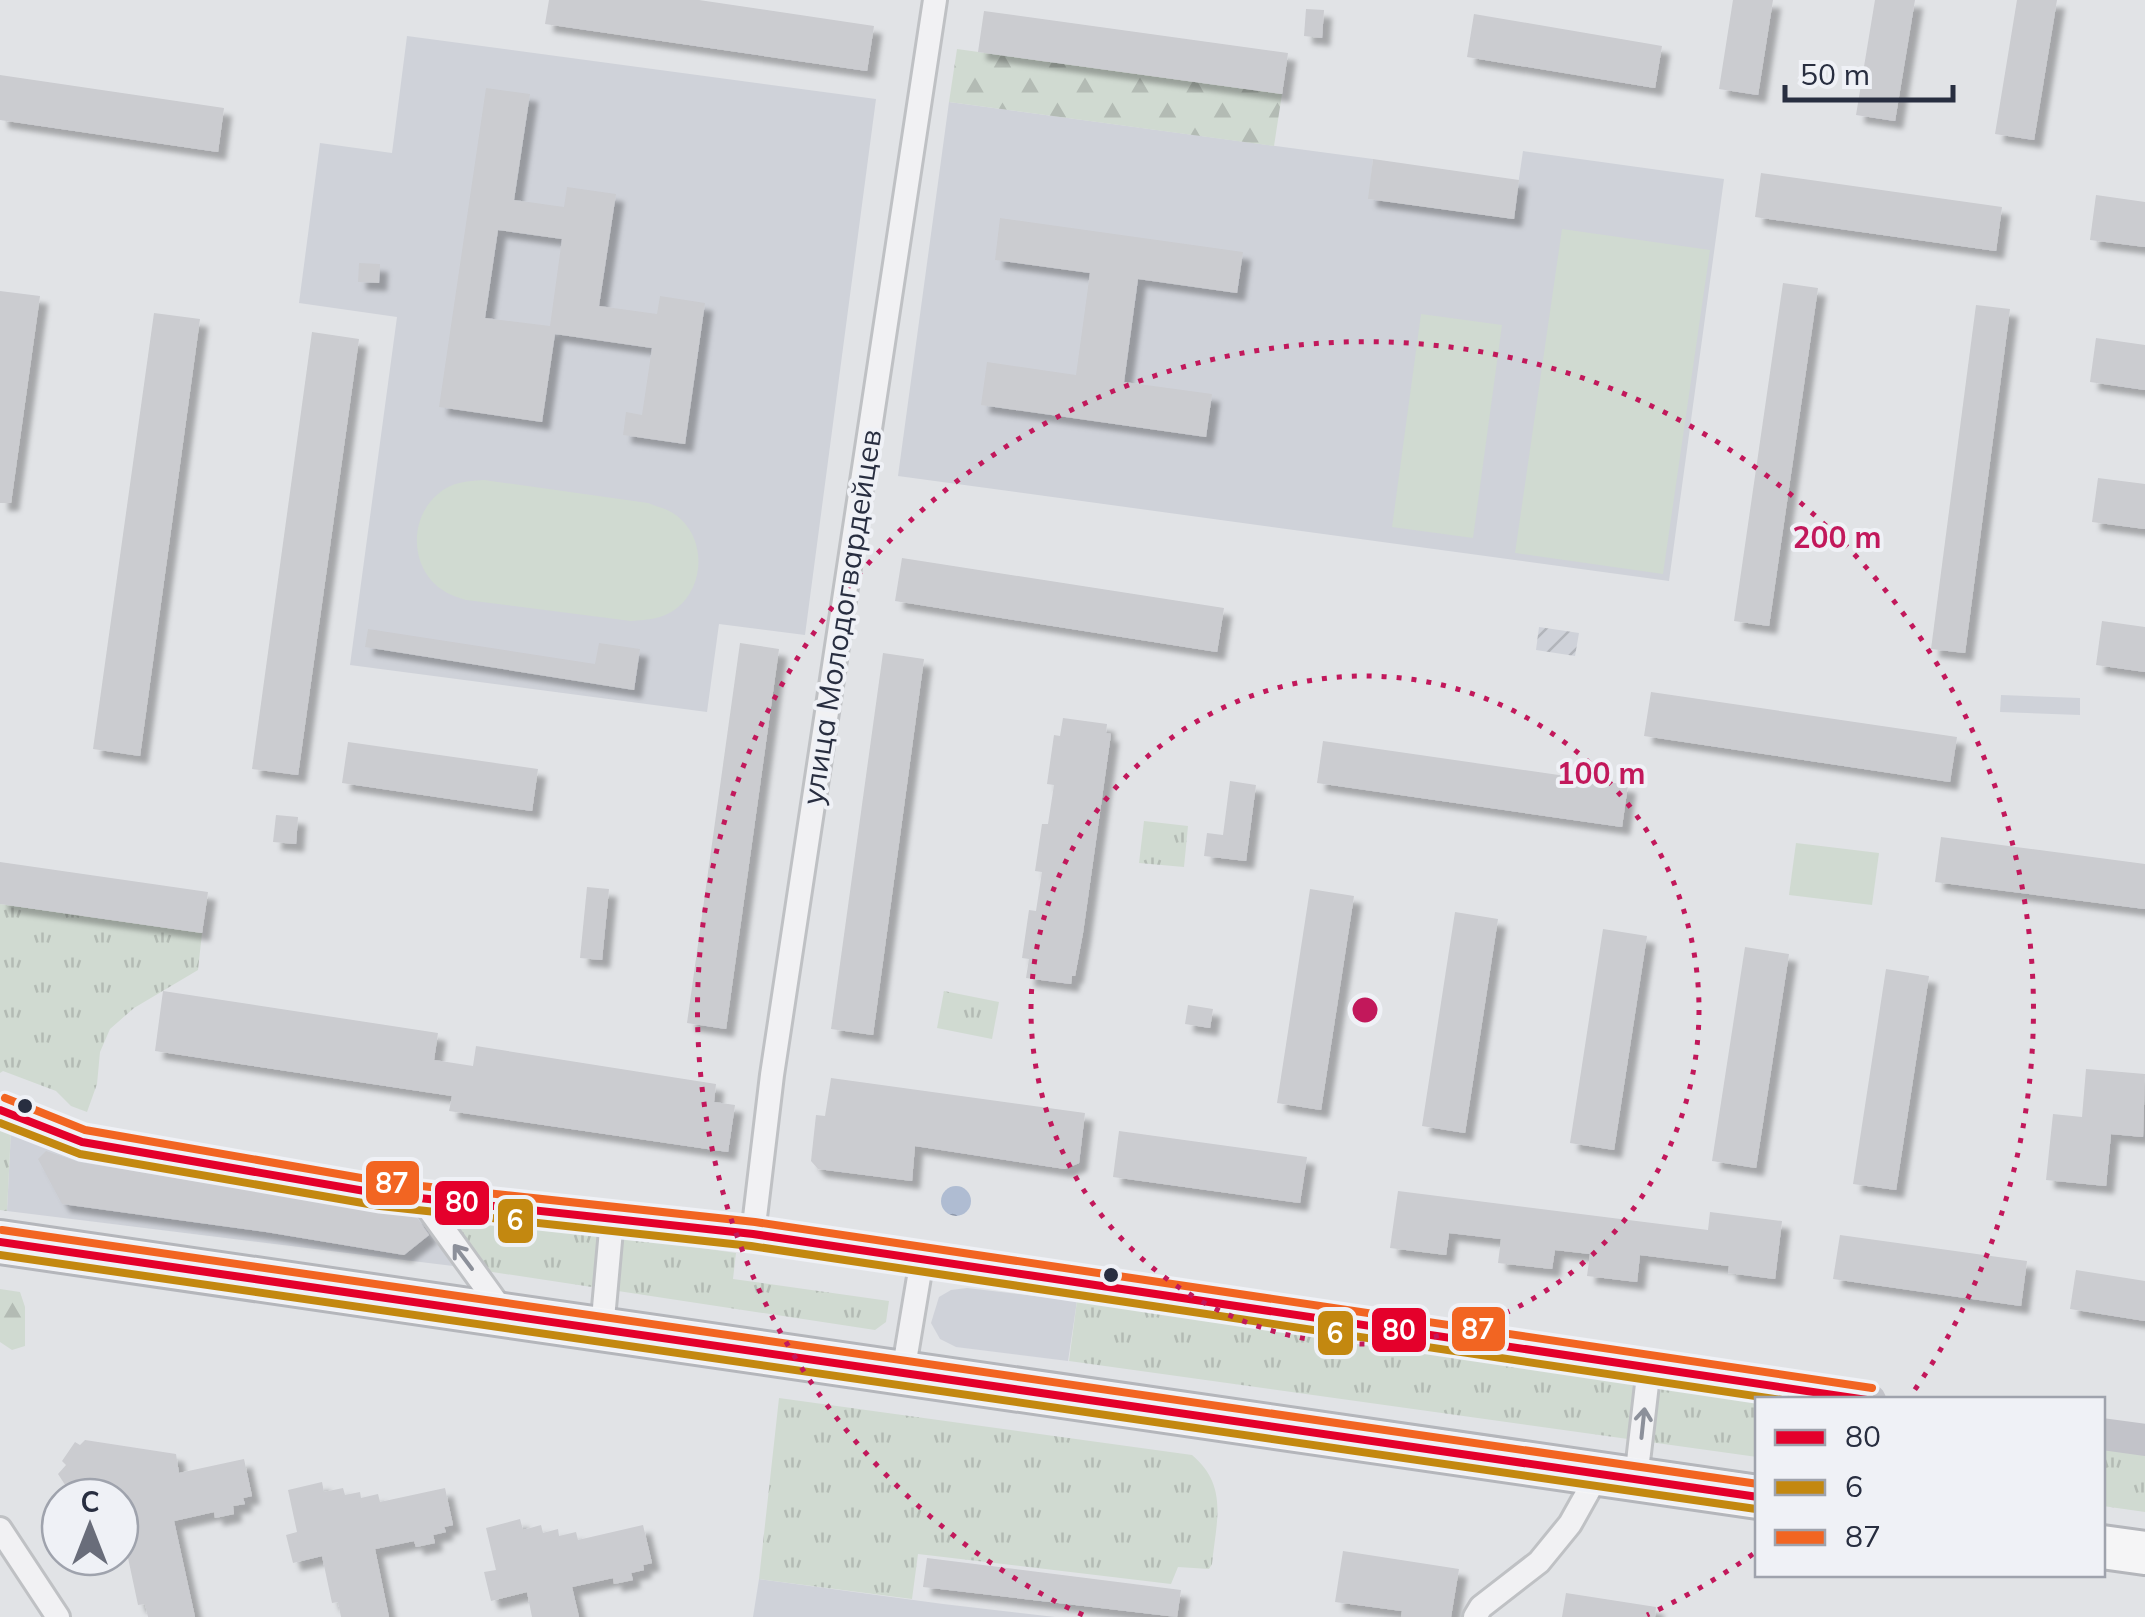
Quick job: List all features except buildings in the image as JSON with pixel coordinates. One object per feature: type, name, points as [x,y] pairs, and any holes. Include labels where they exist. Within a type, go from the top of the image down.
[{"type":"highway","points":[[0,1242],[1755,1497]]},
{"type":"highway","points":[[2105,1547],[2145,1553]]},
{"type":"street","name":"улица Молодогвардейцев","points":[[753,1234],[772,1076],[935,0]]},
{"type":"street","points":[[0,1110],[82,1142],[421,1198],[753,1234],[1850,1397]]},
{"type":"street","points":[[421,1198],[506,1316]]},
{"type":"street","points":[[602,1330],[612,1219]]},
{"type":"street","points":[[903,1373],[922,1259]]},
{"type":"street","points":[[1475,1617],[1538,1562],[1617,1476],[1649,1367]]},
{"type":"street","points":[[2105,1434],[2145,1440]]},
{"type":"street","points":[[0,1530],[58,1617]]},
{"type":"shaded area","points":[[407,36],[876,99],[805,635],[719,624],[707,712],[350,665],[397,317],[299,303],[320,143],[392,153]]},
{"type":"shaded area","points":[[949,102],[1373,159],[1369,199],[1513,219],[1523,151],[1724,179],[1669,581],[898,476]]},
{"type":"shaded area","points":[[1539,627],[1579,633],[1575,656],[1536,650]]},
{"type":"shaded area","points":[[2001,695],[2080,698],[2080,715],[2000,712]]},
{"type":"shaded area","points":[[11,1130],[408,1200],[453,1266],[7,1211]]},
{"type":"shaded area","points":[[967,1288],[1077,1301],[1068,1361],[956,1347],[940,1339],[931,1323],[939,1297]]},
{"type":"shaded area","points":[[759,1579],[943,1604],[1055,1617],[753,1617]]},
{"type":"green space","points":[[957,49],[1282,94],[1274,146],[949,102]]},
{"type":"green space","points":[[1562,229],[1710,250],[1663,574],[1515,553]]},
{"type":"green space","points":[[1421,314],[1502,325],[1473,538],[1392,527]]},
{"type":"green space","points":[[484,480],[648,503],[668,511],[683,521],[696,545],[698,572],[694,586],[672,612],[631,621],[466,600],[449,594],[424,570],[419,558],[418,530],[428,504],[438,494],[448,487]]},
{"type":"green space","points":[[1144,821],[1188,826],[1184,867],[1139,863]]},
{"type":"green space","points":[[1796,843],[1879,853],[1872,905],[1789,895]]},
{"type":"green space","points":[[0,904],[202,933],[198,970],[134,1008],[110,1029],[100,1052],[97,1084],[87,1112],[71,1106],[56,1091],[0,1073]]},
{"type":"green space","points":[[944,991],[999,1002],[992,1039],[937,1028]]},
{"type":"green space","points":[[0,1126],[11,1130],[7,1211],[0,1210]]},
{"type":"green space","points":[[412,1206],[736,1253],[733,1279],[889,1301],[886,1322],[875,1330],[453,1266]]},
{"type":"green space","points":[[0,1289],[20,1292],[25,1307],[25,1346],[12,1350],[0,1342]]},
{"type":"green space","points":[[1077,1301],[1755,1397],[1755,1457],[1069,1361]]},
{"type":"green space","points":[[779,1398],[1192,1455],[1204,1467],[1216,1492],[1212,1564],[1209,1569],[1178,1567],[1171,1584],[918,1554],[912,1599],[759,1579]]},
{"type":"green space","points":[[2105,1447],[2145,1453],[2145,1512],[2105,1506]]},
{"type":"water","points":[[956,1186],[966,1191],[971,1201],[966,1211],[956,1216],[946,1211],[941,1201],[946,1191]]},
{"type":"transit line","name":"87","points":[[5,1098],[85,1130],[384,1182],[755,1222],[1872,1388]]},
{"type":"transit line","name":"80","points":[[0,1110],[82,1142],[382,1194],[753,1234],[1847,1397]]},
{"type":"transit line","name":"6","points":[[0,1123],[80,1154],[380,1206],[751,1246],[1762,1397]]},
{"type":"transit line","name":"87","points":[[2,1230],[1755,1484]]},
{"type":"transit line","name":"80","points":[[0,1242],[1755,1497]]},
{"type":"transit line","name":"6","points":[[0,1255],[1755,1509]]}]
